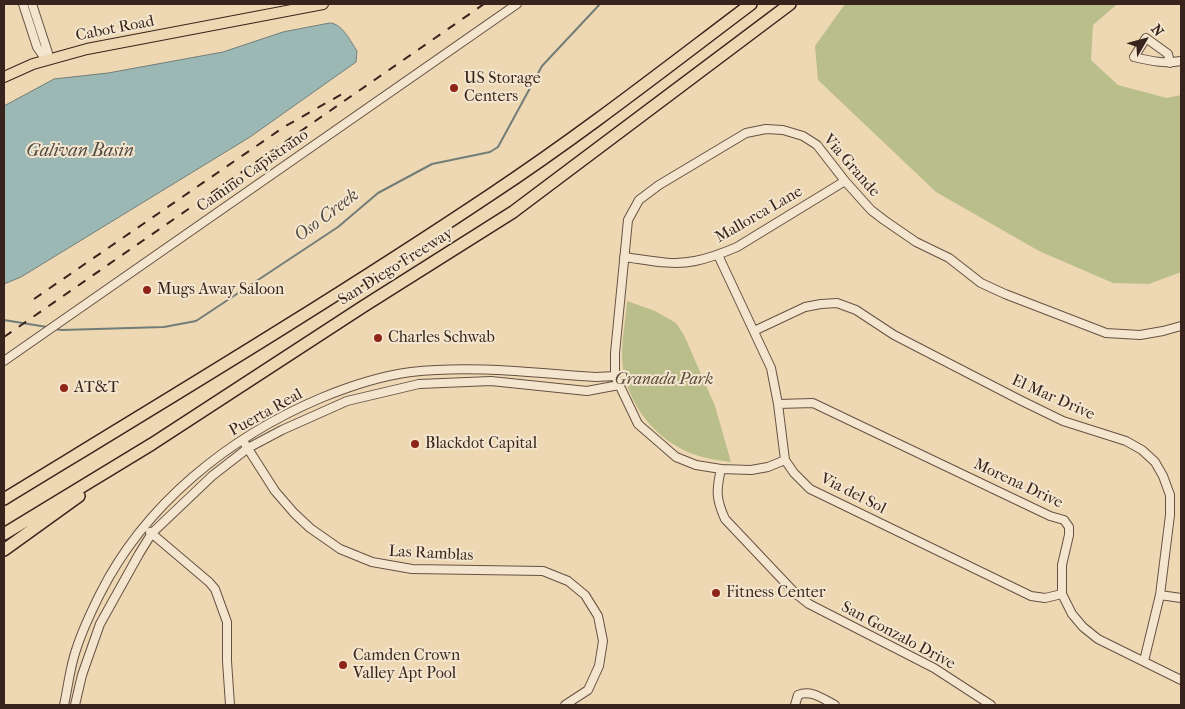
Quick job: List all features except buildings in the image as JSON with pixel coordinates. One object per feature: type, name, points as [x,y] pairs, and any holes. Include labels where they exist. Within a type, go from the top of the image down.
[{"type":"highway","name":"San Diego Freeway","points":[[4,499],[345,290],[494,192],[608,112],[751,4]]},
{"type":"highway","name":"San Diego Freeway","points":[[4,534],[152,444],[513,212],[790,4]]},
{"type":"highway","points":[[4,550],[152,444]]},
{"type":"main road","name":"Cabot Road","points":[[4,77],[46,60],[104,45],[323,4]]},
{"type":"street","points":[[24,4],[38,47],[46,60]]},
{"type":"street","points":[[32,4],[48,53],[46,60]]},
{"type":"street","name":"Camino Capistrano","points":[[4,361],[517,4]]},
{"type":"street","points":[[1170,63],[1181,61]]},
{"type":"street","name":"Via Grande","points":[[615,376],[615,353],[628,220],[640,200],[659,185],[746,133],[766,129],[783,130],[803,136],[817,145],[871,210],[916,242],[948,258],[981,283],[1106,333],[1140,335],[1163,332],[1181,326]]},
{"type":"street","name":"Mallorca Lane","points":[[624,257],[668,263],[694,261],[718,255],[737,247],[845,181]]},
{"type":"street","points":[[615,376],[638,424],[676,457],[696,465],[721,469],[751,470],[768,467],[785,460],[778,404],[771,368],[718,255]]},
{"type":"street","name":"El Mar Drive","points":[[754,331],[805,307],[837,303],[856,310],[894,335],[1063,421],[1126,441],[1142,450],[1154,462],[1163,476],[1170,494],[1170,515],[1160,595],[1144,661]]},
{"type":"street","name":"Puerta Real","points":[[64,705],[75,651],[100,594],[116,567],[143,528],[197,472],[242,440],[289,412],[356,384],[410,372],[461,368],[596,377],[615,376]]},
{"type":"street","name":"Puerta Real","points":[[75,705],[82,675],[100,624],[152,533],[212,476],[248,448],[282,430],[347,401],[419,384],[490,381],[587,391],[619,385]]},
{"type":"street","name":"Morena Drive","points":[[778,404],[813,403],[1042,512],[1064,520],[1069,527],[1069,535],[1062,564],[1062,594],[1072,614],[1083,627],[1098,639],[1181,680]]},
{"type":"street","name":"Las Ramblas","points":[[242,440],[276,491],[294,513],[310,528],[340,549],[380,564],[412,570],[543,571],[568,581],[585,595],[598,616],[603,641],[599,666],[588,690],[565,705]]},
{"type":"street","name":"Via del Sol","points":[[785,460],[794,473],[810,489],[1031,596],[1045,598],[1062,594]]},
{"type":"street","name":"San Gonzalo Drive","points":[[721,469],[716,489],[718,504],[725,519],[795,593],[809,604],[934,668],[991,705]]},
{"type":"street","points":[[143,528],[152,533],[215,589],[227,622],[230,705]]},
{"type":"street","points":[[1160,595],[1181,598]]},
{"type":"street","points":[[794,705],[798,695],[805,692],[814,694],[835,705]]},
{"type":"green space","points":[[845,4],[1123,4],[1116,5],[1093,25],[1091,60],[1118,85],[1167,98],[1181,95],[1181,272],[1149,284],[1113,283],[1039,251],[936,192],[818,80],[815,46]]},
{"type":"green space","name":"Granada Park","points":[[627,301],[655,311],[676,323],[684,335],[715,406],[731,462],[700,456],[679,448],[652,427],[636,406],[630,394],[623,368],[622,348]]},
{"type":"water","name":"Galivan Basin","points":[[330,23],[342,29],[349,38],[357,51],[356,62],[250,137],[21,277],[4,284],[4,106],[54,79],[108,73],[223,52],[283,32]]},
{"type":"waterway","name":"Oso Creek","points":[[54,329],[164,327],[196,321],[338,227],[378,193],[432,164],[490,152],[498,147],[542,66],[600,4]]},
{"type":"waterway","name":"Oso Creek","points":[[4,320],[47,327]]},
{"type":"railway","points":[[4,337],[484,4]]},
{"type":"railway","points":[[34,299],[284,127],[342,94]]},
{"type":"place","name":"US Storage Centers","points":[[454,88]]},
{"type":"place","name":"Mugs Away Saloon","points":[[147,290]]},
{"type":"place","name":"Charles Schwab","points":[[378,338]]},
{"type":"place","name":"AT&T","points":[[64,388]]},
{"type":"place","name":"Blackdot Capital","points":[[415,444]]},
{"type":"place","name":"Fitness Center","points":[[716,593]]},
{"type":"place","name":"Camden Crown Valley Apt Pool","points":[[343,665]]}]
